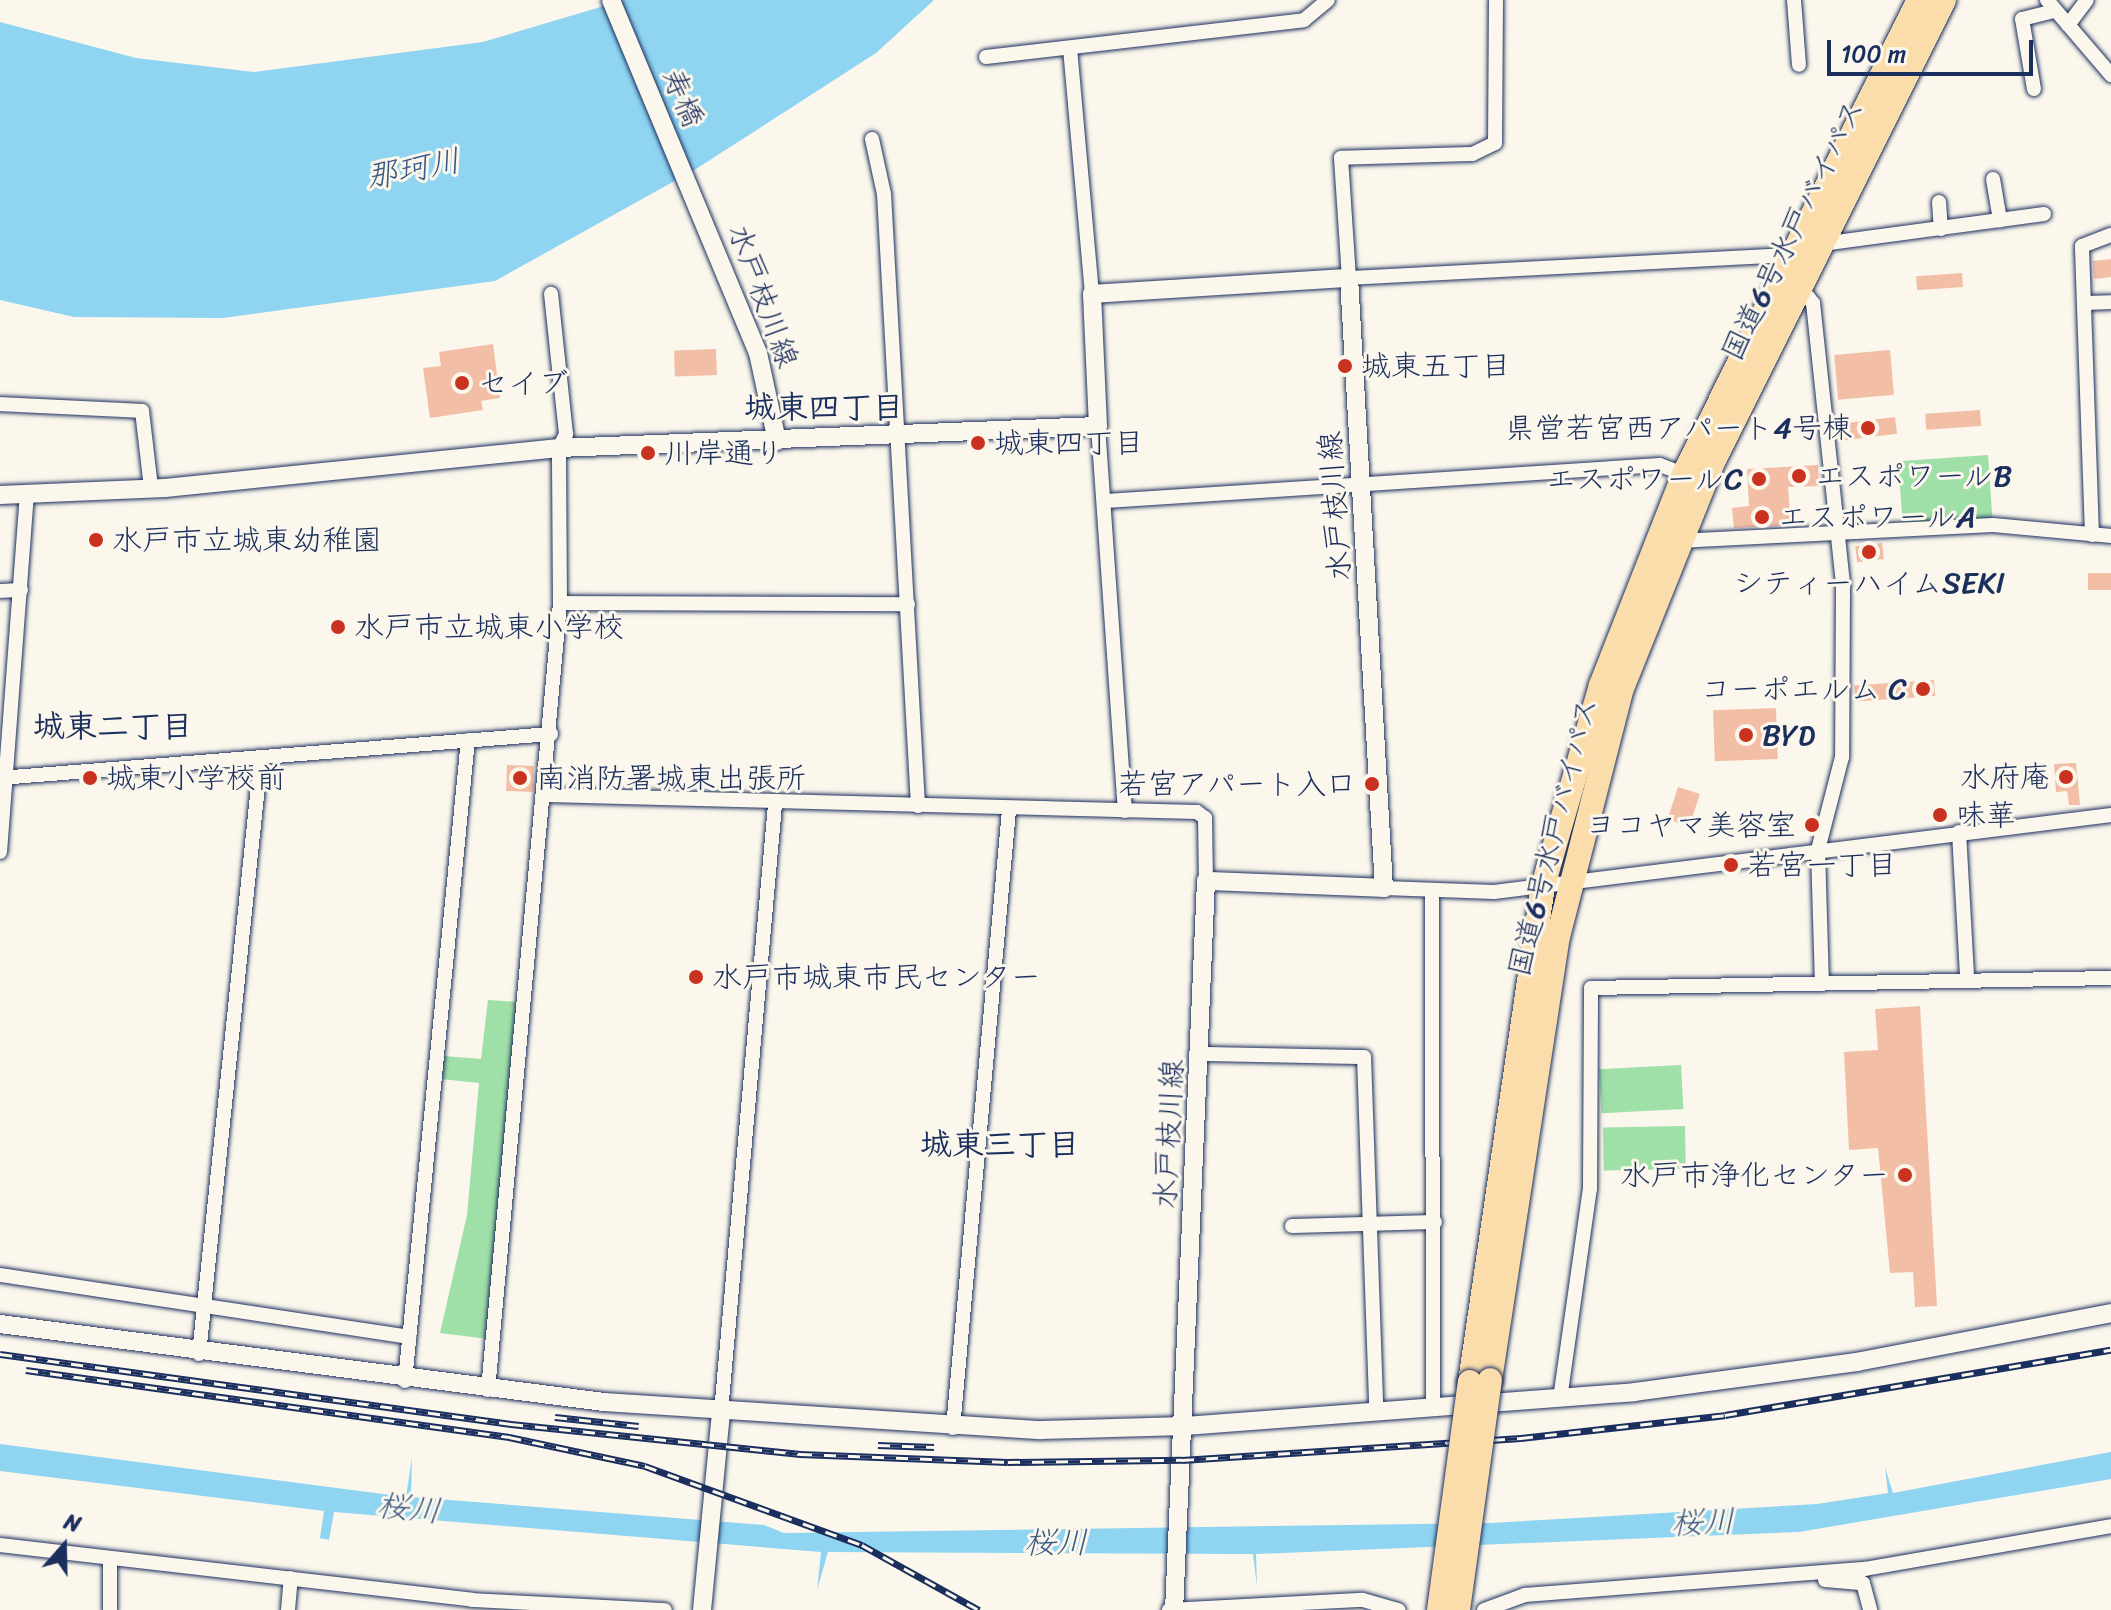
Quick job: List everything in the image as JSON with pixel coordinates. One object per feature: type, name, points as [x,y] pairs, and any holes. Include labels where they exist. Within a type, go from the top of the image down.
[{"type":"highway","name":"国道6号水戸バイパス","points":[[1439,1610],[1572,878],[1607,736],[1677,541],[1800,287],[1810,252],[1919,0]]},
{"type":"highway","name":"国道6号水戸バイパス","points":[[1458,1610],[1480,1381],[1543,886],[1601,685],[1684,474],[1810,252],[1944,0]]},
{"type":"street","name":"寿橋","points":[[611,0],[703,217]]},
{"type":"street","points":[[986,57],[1304,20],[1328,0]]},
{"type":"street","points":[[1349,278],[1341,158],[1472,154],[1495,143],[1496,0]]},
{"type":"street","points":[[1794,0],[1799,65]]},
{"type":"street","points":[[2068,25],[2087,0]]},
{"type":"street","points":[[2034,89],[2022,19],[2051,5],[2111,75]]},
{"type":"street","points":[[1070,48],[1092,294],[1098,426],[1106,501],[1125,811]]},
{"type":"street","points":[[872,139],[884,194],[918,806]]},
{"type":"street","points":[[1993,179],[2000,220]]},
{"type":"street","points":[[1939,202],[1941,229]]},
{"type":"street","points":[[1092,294],[1810,252],[2044,214]]},
{"type":"street","name":"水戸枝川線","points":[[703,217],[758,353],[777,441]]},
{"type":"street","points":[[2092,535],[2082,246],[2111,235]]},
{"type":"street","name":"水戸枝川線","points":[[1349,278],[1384,888]]},
{"type":"street","points":[[1800,287],[1813,303],[1838,536],[1845,712],[1818,850],[1822,984]]},
{"type":"street","points":[[488,1390],[547,795],[560,603],[559,448],[566,434],[551,294]]},
{"type":"street","points":[[2086,303],[2111,302]]},
{"type":"street","points":[[0,404],[142,411],[151,488]]},
{"type":"street","points":[[0,495],[151,488],[559,448],[898,438],[1098,426]]},
{"type":"street","points":[[1106,501],[1660,465],[1684,474]]},
{"type":"street","points":[[0,852],[7,683],[21,590],[27,495]]},
{"type":"street","points":[[1677,541],[1838,536],[1993,525],[2111,536]]},
{"type":"street","points":[[0,591],[21,590]]},
{"type":"street","points":[[560,603],[908,604]]},
{"type":"street","points":[[3,778],[551,734]]},
{"type":"street","points":[[405,1381],[468,740]]},
{"type":"street","points":[[199,1354],[261,757]]},
{"type":"street","points":[[547,795],[775,805],[1125,811],[1205,818],[1206,881],[1432,891],[1543,886],[1572,878],[2111,815]]},
{"type":"street","points":[[702,1600],[775,805]]},
{"type":"street","points":[[953,1428],[1009,810]]},
{"type":"street","points":[[1959,832],[1967,973]]},
{"type":"street","name":"水戸枝川線","points":[[1173,1606],[1185,1426],[1206,881]]},
{"type":"street","points":[[1432,891],[1433,1406]]},
{"type":"street","points":[[1560,1399],[1590,1189],[1591,988],[2111,978]]},
{"type":"street","points":[[1201,1054],[1364,1057],[1373,1224],[1376,1409]]},
{"type":"street","points":[[1292,1226],[1435,1222]]},
{"type":"street","points":[[0,1275],[409,1337]]},
{"type":"street","points":[[0,1324],[405,1381],[721,1412],[953,1428],[1185,1426],[1376,1409],[1560,1399],[1857,1362],[2111,1313]]},
{"type":"street","points":[[1484,1610],[1525,1595],[1806,1575],[1973,1555],[2111,1526]]},
{"type":"street","points":[[0,1545],[110,1560],[291,1578],[471,1605],[665,1610]]},
{"type":"street","points":[[110,1560],[110,1610]]},
{"type":"street","points":[[1806,1575],[1863,1583],[1870,1610]]},
{"type":"street","points":[[288,1610],[291,1578]]},
{"type":"street","points":[[1173,1606],[1363,1600],[1399,1610]]},
{"type":"green space","points":[[1988,455],[1992,518],[1903,524],[1898,461]]},
{"type":"green space","points":[[488,1000],[520,1002],[488,1339],[440,1333],[467,1215],[479,1083],[441,1079],[444,1056],[481,1059]]},
{"type":"green space","points":[[1681,1065],[1683,1109],[1601,1113],[1599,1069]]},
{"type":"green space","points":[[1685,1126],[1686,1169],[1604,1170],[1603,1127]]},
{"type":"water","name":"那珂川","points":[[624,0],[934,0],[876,53],[696,169],[495,281],[223,318],[74,317],[0,300],[0,22],[136,58],[254,72],[483,42]]},
{"type":"water","name":"桜川","points":[[0,1444],[406,1497],[412,1457],[411,1497],[764,1525],[784,1533],[1490,1523],[1817,1504],[1888,1493],[1885,1467],[1893,1493],[2111,1452],[2111,1479],[1799,1532],[1256,1554],[1257,1587],[1253,1554],[828,1552],[817,1590],[821,1552],[334,1512],[329,1540],[320,1538],[324,1511],[0,1471]]},
{"type":"building","points":[[2111,259],[2111,277],[2094,279],[2093,261]]},
{"type":"building","points":[[1962,273],[1963,287],[1917,290],[1916,276]]},
{"type":"building","name":"セイブ","points":[[493,344],[500,398],[481,401],[483,410],[430,418],[423,368],[441,366],[439,352]]},
{"type":"building","points":[[716,349],[717,375],[675,376],[674,350]]},
{"type":"building","points":[[1890,350],[1894,395],[1838,400],[1834,355]]},
{"type":"building","points":[[1980,410],[1981,426],[1926,430],[1925,414]]},
{"type":"building","name":"県営若宮西アパート4号棟","points":[[1895,417],[1897,434],[1842,441],[1840,424]]},
{"type":"building","points":[[1818,465],[1819,486],[1788,487],[1791,525],[1734,528],[1732,508],[1749,506],[1747,469]]},
{"type":"building","name":"シティーハイムSEKI","points":[[1882,543],[1884,559],[1857,562],[1855,546]]},
{"type":"building","points":[[2088,573],[2111,573],[2111,590],[2088,590]]},
{"type":"building","points":[[1934,680],[1935,696],[1855,702],[1854,686]]},
{"type":"building","name":"BYD","points":[[1776,708],[1778,759],[1715,761],[1713,710]]},
{"type":"building","name":"水府庵","points":[[2076,763],[2080,805],[2069,805],[2067,791],[2056,792],[2054,764]]},
{"type":"building","name":"南消防署城東出張所","points":[[507,765],[534,766],[533,792],[506,791]]},
{"type":"building","points":[[1678,787],[1700,794],[1689,826],[1667,819]]},
{"type":"building","name":"水戸市浄化センター","points":[[1920,1006],[1937,1306],[1915,1307],[1913,1272],[1890,1273],[1878,1148],[1849,1150],[1844,1052],[1878,1050],[1875,1009]]},
{"type":"railway","points":[[0,1354],[511,1424],[800,1454],[1008,1462],[1182,1460],[1521,1438],[1725,1415],[2111,1350]]},
{"type":"railway","points":[[26,1370],[509,1437],[645,1466],[862,1545],[979,1610]]},
{"type":"railway","points":[[555,1417],[639,1426]]},
{"type":"railway","points":[[878,1445],[934,1447]]},
{"type":"place","name":"城東五丁目","points":[[1345,366]]},
{"type":"place","name":"セイブ","points":[[462,383]]},
{"type":"place","name":"県営若宮西アパート4号棟","points":[[1868,428]]},
{"type":"place","name":"城東四丁目","points":[[978,443]]},
{"type":"place","name":"川岸通り","points":[[648,453]]},
{"type":"place","name":"エスポワールB","points":[[1799,476]]},
{"type":"place","name":"エスポワールC","points":[[1759,479]]},
{"type":"place","name":"エスポワールA","points":[[1762,517]]},
{"type":"place","name":"水戸市立城東幼稚園","points":[[96,540]]},
{"type":"place","name":"シティーハイムSEKI","points":[[1869,552]]},
{"type":"place","name":"水戸市立城東小学校","points":[[338,627]]},
{"type":"place","name":"コーポエルム C","points":[[1923,689]]},
{"type":"place","name":"BYD","points":[[1746,735]]},
{"type":"place","name":"水府庵","points":[[2066,777]]},
{"type":"place","name":"城東小学校前","points":[[90,778]]},
{"type":"place","name":"南消防署城東出張所","points":[[520,778]]},
{"type":"place","name":"若宮アパート入口","points":[[1372,784]]},
{"type":"place","name":"味華","points":[[1940,815]]},
{"type":"place","name":"ヨコヤマ美容室","points":[[1812,825]]},
{"type":"place","name":"若宮一丁目","points":[[1731,865]]},
{"type":"place","name":"水戸市城東市民センター","points":[[696,977]]},
{"type":"place","name":"水戸市浄化センター","points":[[1905,1175]]},
{"type":"district","name":"城東四丁目","points":[[824,408]]},
{"type":"district","name":"城東二丁目","points":[[113,727]]},
{"type":"district","name":"城東三丁目","points":[[1000,1145]]}]
